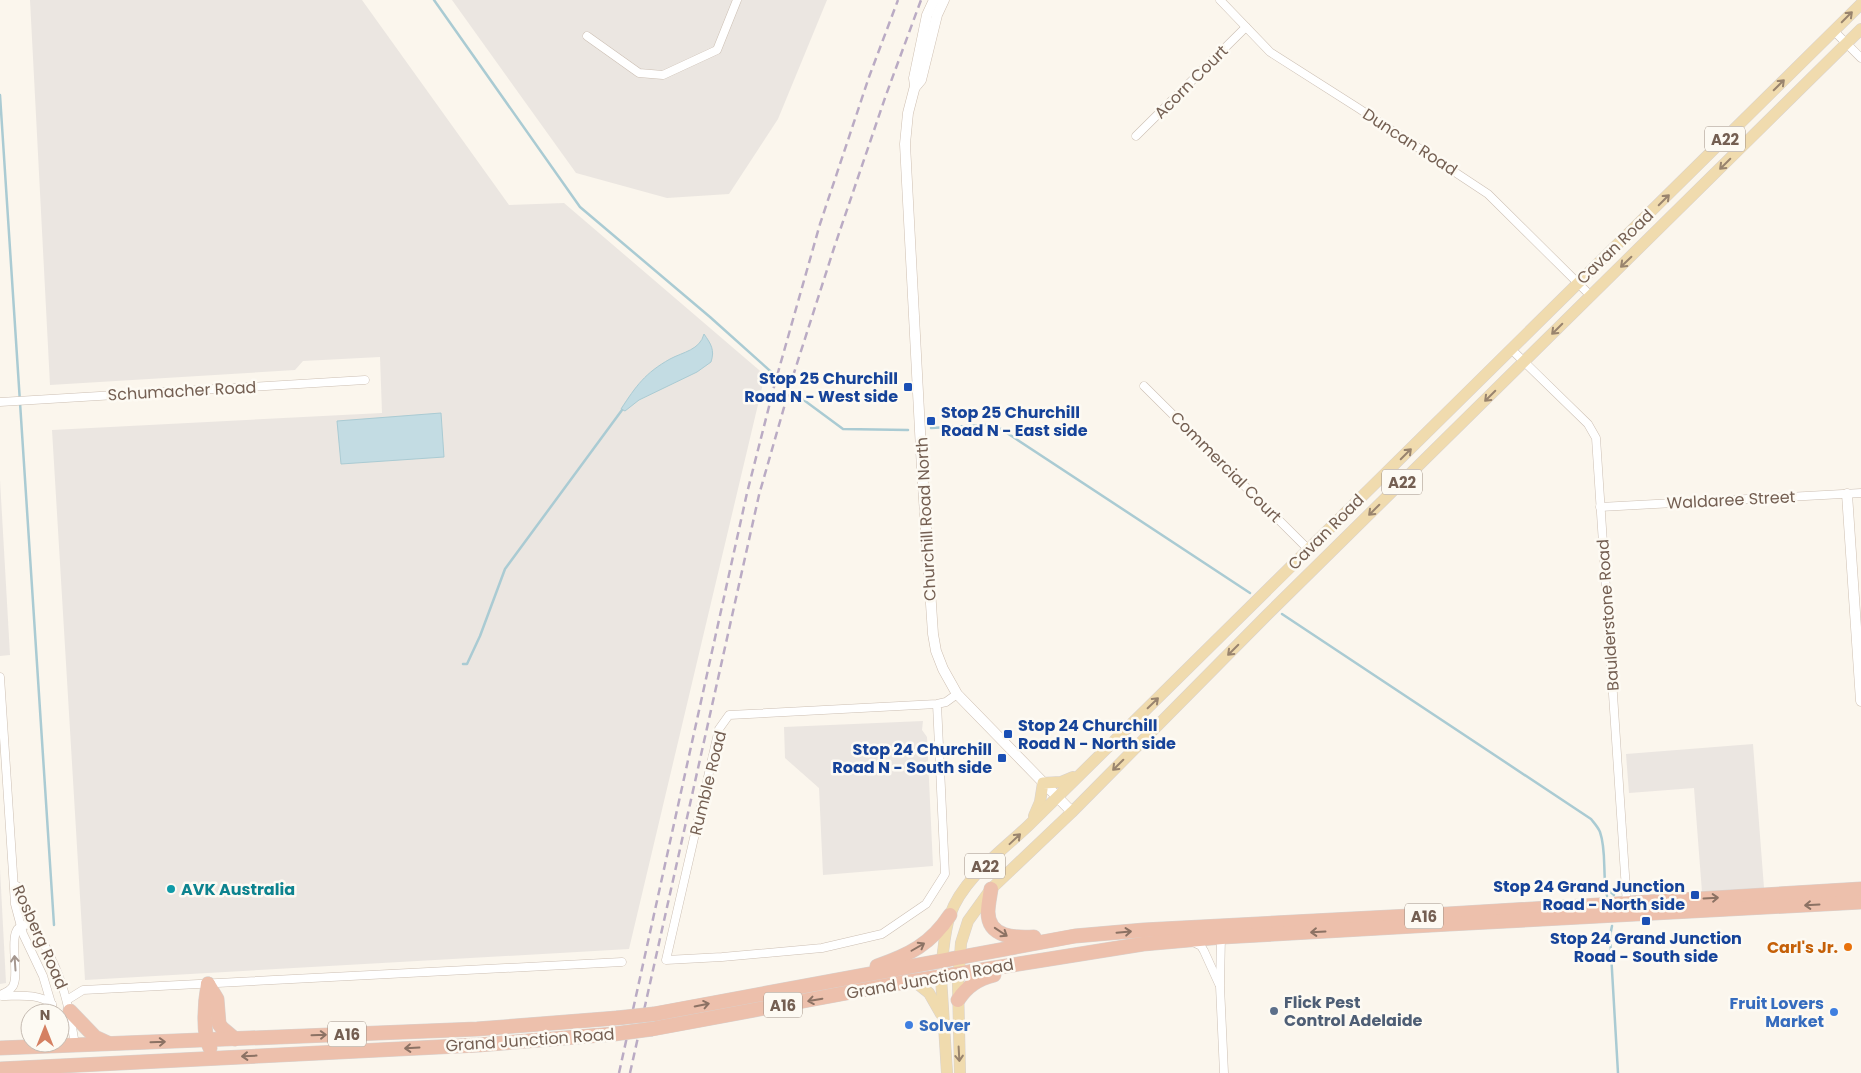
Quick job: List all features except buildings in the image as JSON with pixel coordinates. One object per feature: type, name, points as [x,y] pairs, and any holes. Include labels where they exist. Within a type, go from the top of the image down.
[{"type":"highway","points":[[991,888],[988,911],[989,918],[997,931],[1006,936],[1075,936]]},
{"type":"highway","name":"Grand Junction Road","points":[[1628,909],[1861,889]]},
{"type":"highway","name":"Grand Junction Road","points":[[70,1043],[110,1044],[459,1030],[617,1018],[654,1014],[1075,936],[1221,932],[1628,909],[1861,902]]},
{"type":"highway","points":[[841,979],[889,962],[924,944],[938,932],[950,915]]},
{"type":"highway","name":"Grand Junction Road","points":[[0,1069],[73,1069],[116,1064],[224,1057],[478,1045],[614,1034],[652,1029],[1045,959],[1143,944],[1189,940],[1221,932]]},
{"type":"highway","points":[[958,1000],[964,991],[977,981],[1045,959]]},
{"type":"highway","name":"Cavan Road","points":[[941,977],[942,961]]},
{"type":"highway","points":[[208,984],[217,999],[219,1024],[235,1039]]},
{"type":"highway","points":[[208,984],[205,998],[206,1040],[211,1049],[224,1057]]},
{"type":"highway","points":[[70,1007],[95,1038],[110,1044]]},
{"type":"highway","points":[[2,1048],[20,1042]]},
{"type":"highway","name":"Grand Junction Road","points":[[2,1048],[20,1047]]},
{"type":"highway","points":[[69,1053],[73,1069]]},
{"type":"main road","name":"Cavan Road","points":[[942,961],[950,915],[972,880],[1030,825],[1861,4]]},
{"type":"main road","name":"Cavan Road","points":[[958,974],[962,934],[968,921],[991,888],[1072,812],[1267,615],[1861,30]]},
{"type":"main road","points":[[1030,825],[1040,802],[1043,783],[1061,782],[1080,774]]},
{"type":"main road","name":"A22","points":[[958,974],[960,1073]]},
{"type":"main road","name":"A22","points":[[941,977],[947,1073]]},
{"type":"main road","points":[[914,981],[935,1001],[940,1009],[944,1023]]},
{"type":"street","points":[[587,36],[639,73],[663,75],[717,50],[737,0]]},
{"type":"street","name":"Churchill Road North","points":[[934,0],[927,15],[914,78],[915,86],[908,113],[905,144],[933,634],[936,651],[943,669],[957,694],[1072,812]]},
{"type":"street","name":"Churchill Road North","points":[[915,86],[921,80],[937,14],[944,0]]},
{"type":"street","name":"Duncan Road","points":[[1220,0],[1276,56],[1488,194],[1591,296]]},
{"type":"street","name":"Acorn Court","points":[[1136,136],[1246,27]]},
{"type":"street","points":[[1834,31],[1861,58]]},
{"type":"street","name":"Baulderstone Road","points":[[1511,349],[1588,424],[1593,432],[1597,447],[1628,909]]},
{"type":"street","name":"Schumacher Road","points":[[0,402],[364,380]]},
{"type":"street","name":"Commercial Court","points":[[1144,386],[1308,549]]},
{"type":"street","name":"Waldaree Street","points":[[1600,507],[1861,493]]},
{"type":"street","points":[[1847,494],[1861,701]]},
{"type":"street","name":"Rosberg Road","points":[[0,677],[15,904],[20,926],[32,957],[43,976],[52,1003]]},
{"type":"street","name":"Rumble Road","points":[[937,704],[945,874],[926,904],[882,934],[822,948],[666,960],[719,729],[729,715],[937,704],[946,702],[957,694]]},
{"type":"street","name":"Rosberg Road","points":[[12,859],[18,888],[57,972],[67,1003]]},
{"type":"street","points":[[0,996],[14,985],[16,971],[13,936],[15,930],[27,924],[34,926]]},
{"type":"street","points":[[1221,932],[1220,986],[1224,1073]]},
{"type":"street","points":[[1189,940],[1201,946],[1220,986]]},
{"type":"street","points":[[70,1003],[83,990],[622,962]]},
{"type":"street","points":[[0,996],[38,996],[45,998],[51,1003]]},
{"type":"street","points":[[102,1073],[116,1064]]},
{"type":"street","points":[[34,1068],[49,1073]]},
{"type":"shaded area","points":[[30,0],[362,0],[509,205],[564,203],[765,375],[629,949],[85,980],[52,430],[382,413],[380,357],[303,361],[295,370],[50,385]]},
{"type":"shaded area","points":[[452,0],[827,0],[778,119],[729,194],[667,198],[576,173]]},
{"type":"shaded area","points":[[0,480],[10,655],[0,656]]},
{"type":"shaded area","points":[[923,721],[922,730],[927,737],[933,866],[823,875],[819,788],[785,758],[784,727]]},
{"type":"shaded area","points":[[1753,744],[1764,888],[1702,892],[1694,788],[1629,793],[1626,754]]},
{"type":"shaded area","points":[[0,869],[6,983],[0,984]]},
{"type":"water","points":[[704,334],[712,347],[711,362],[697,372],[639,400],[625,411],[621,409],[647,375],[661,364],[695,347],[699,344]]},
{"type":"water","points":[[441,413],[444,457],[341,464],[337,421]]},
{"type":"waterway","points":[[434,0],[580,207],[710,317],[797,395],[843,429],[908,430]]},
{"type":"waterway","points":[[0,95],[54,925]]},
{"type":"waterway","points":[[463,664],[467,664],[480,636],[505,569],[622,410]]},
{"type":"waterway","points":[[931,428],[986,425],[1001,429],[1250,593]]},
{"type":"waterway","points":[[1282,614],[1591,819],[1599,830],[1602,840],[1607,896]]},
{"type":"waterway","points":[[1606,888],[1614,895]]},
{"type":"waterway","points":[[1612,926],[1610,936],[1618,1073]]},
{"type":"railway","points":[[619,1073],[747,493],[775,383],[820,224],[869,77],[898,0]]},
{"type":"railway","points":[[630,1073],[759,495],[793,376],[834,248],[886,95],[921,0]]},
{"type":"place","name":"Stop 25 Churchill Road N - West side","points":[[908,387]]},
{"type":"place","name":"Stop 25 Churchill Road N - East side","points":[[931,421]]},
{"type":"place","name":"Stop 24 Churchill Road N - North side","points":[[1008,734]]},
{"type":"place","name":"Stop 24 Churchill Road N - South side","points":[[1002,758]]},
{"type":"place","name":"AVK Australia","points":[[171,889]]},
{"type":"place","name":"Stop 24 Grand Junction Road - North side","points":[[1695,895]]},
{"type":"place","name":"Stop 24 Grand Junction Road - South side","points":[[1646,921]]},
{"type":"place","name":"Carl's Jr.","points":[[1848,947]]},
{"type":"place","name":"Flick Pest Control Adelaide","points":[[1274,1011]]},
{"type":"place","name":"Fruit Lovers Market","points":[[1834,1012]]},
{"type":"place","name":"Solver","points":[[909,1025]]}]
